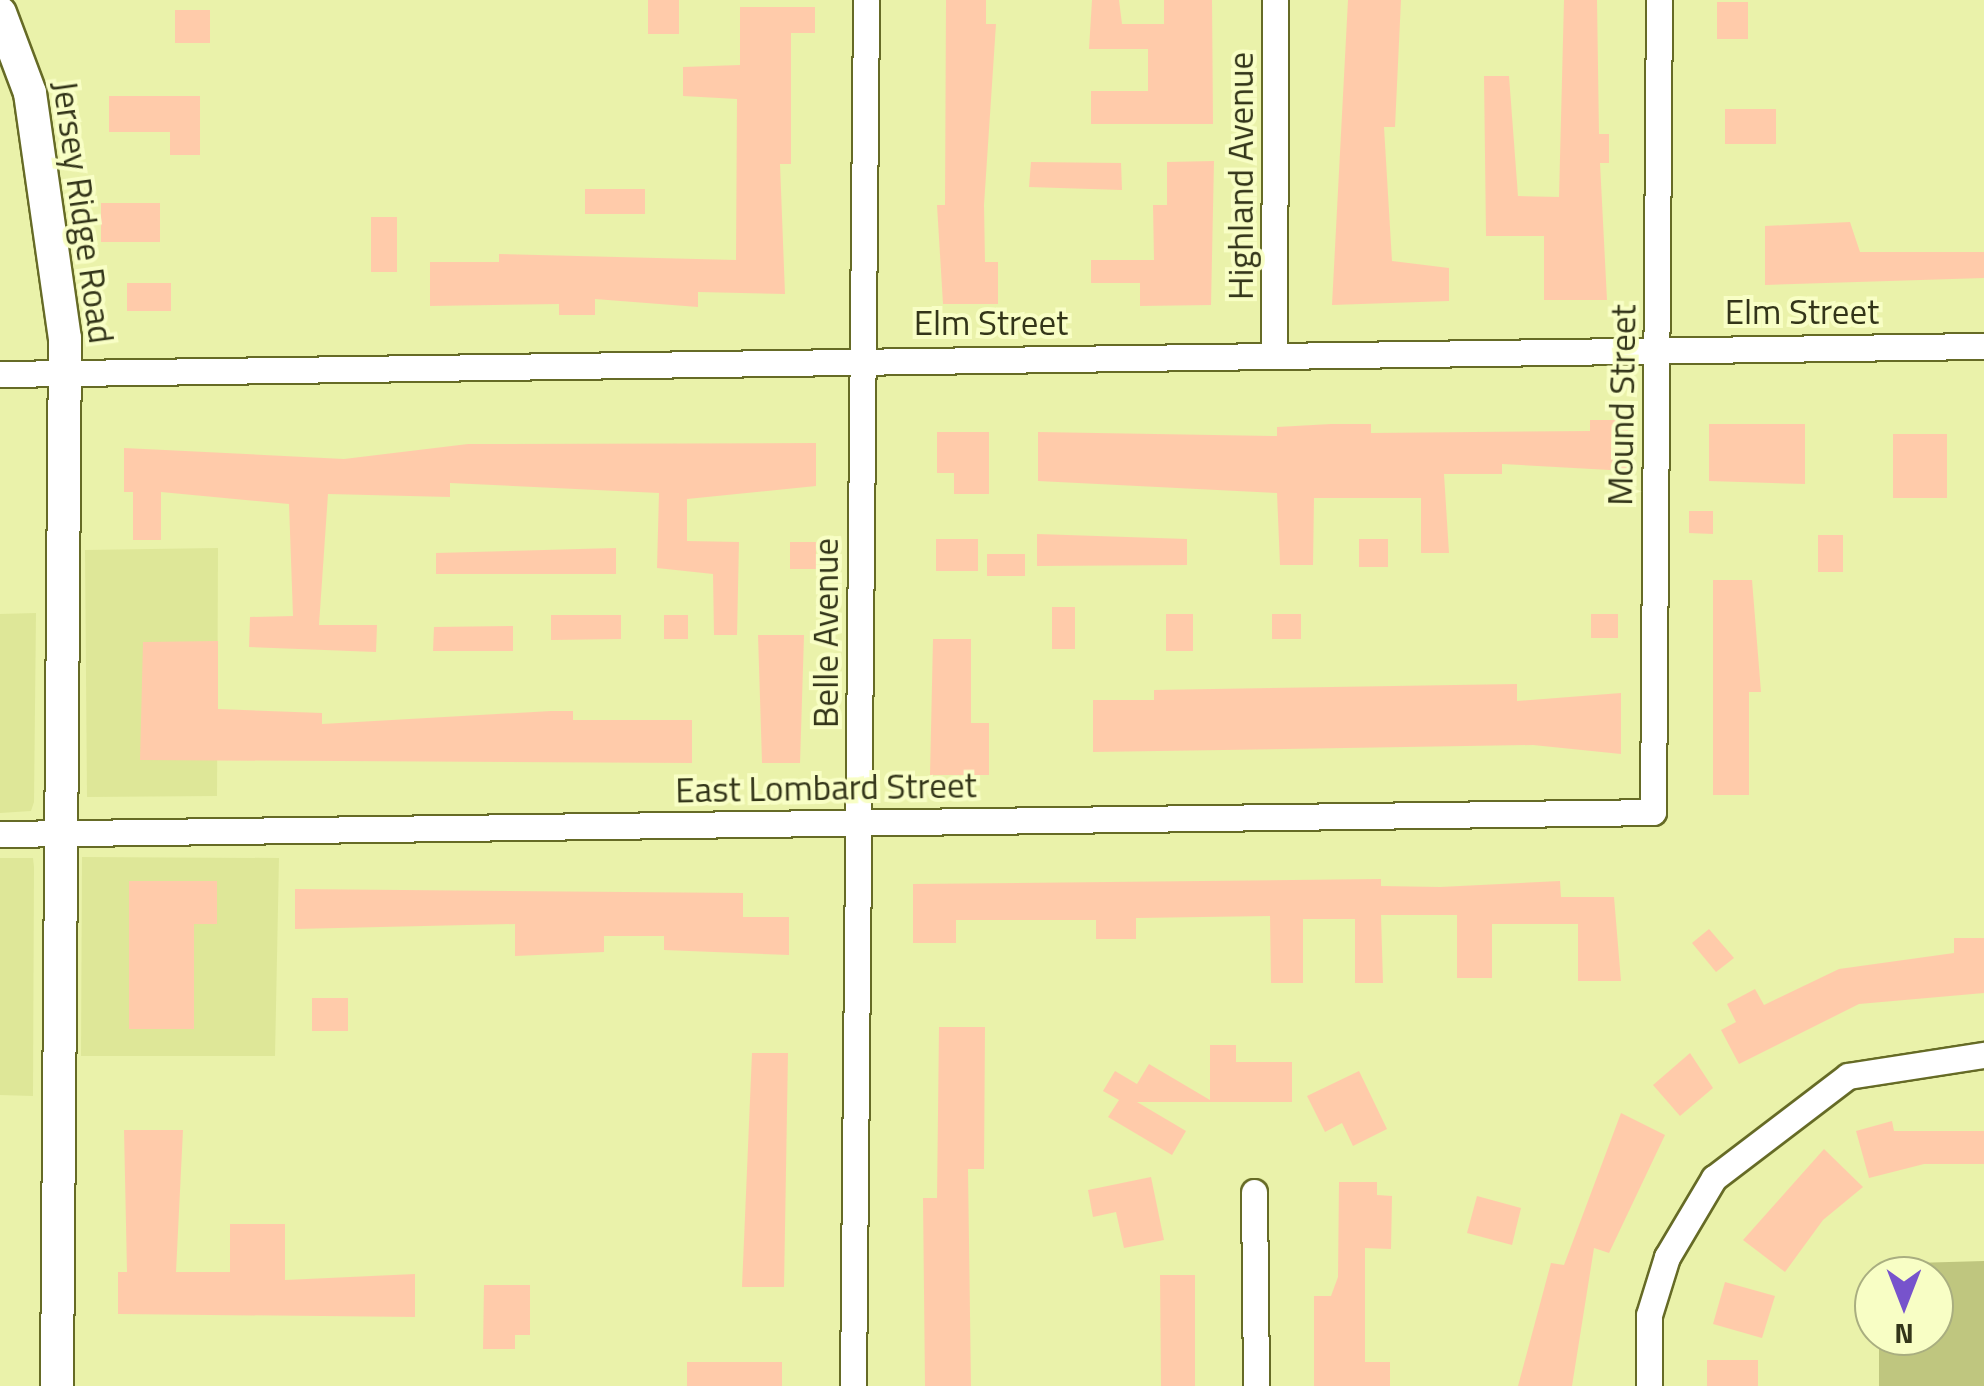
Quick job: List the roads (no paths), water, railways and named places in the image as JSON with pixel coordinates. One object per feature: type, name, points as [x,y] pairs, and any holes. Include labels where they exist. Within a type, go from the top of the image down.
[{"type":"street","name":"Belle Avenue","points":[[853,1386],[866,0]]},
{"type":"street","name":"Highland Avenue","points":[[1274,352],[1275,0]]},
{"type":"street","name":"Mound Street","points":[[1653,812],[1659,0]]},
{"type":"street","name":"Jersey Ridge Road","points":[[0,13],[30,93],[66,372],[58,832],[57,1386]]},
{"type":"street","name":"Elm Street","points":[[0,374],[1659,346],[1984,346]]},
{"type":"street","name":"East Lombard Street","points":[[0,834],[1653,812]]},
{"type":"street","points":[[1650,1386],[1649,1315],[1688,1210],[1778,1120],[1848,1076],[1984,1055]]},
{"type":"street","points":[[1254,1192],[1256,1386]]}]
